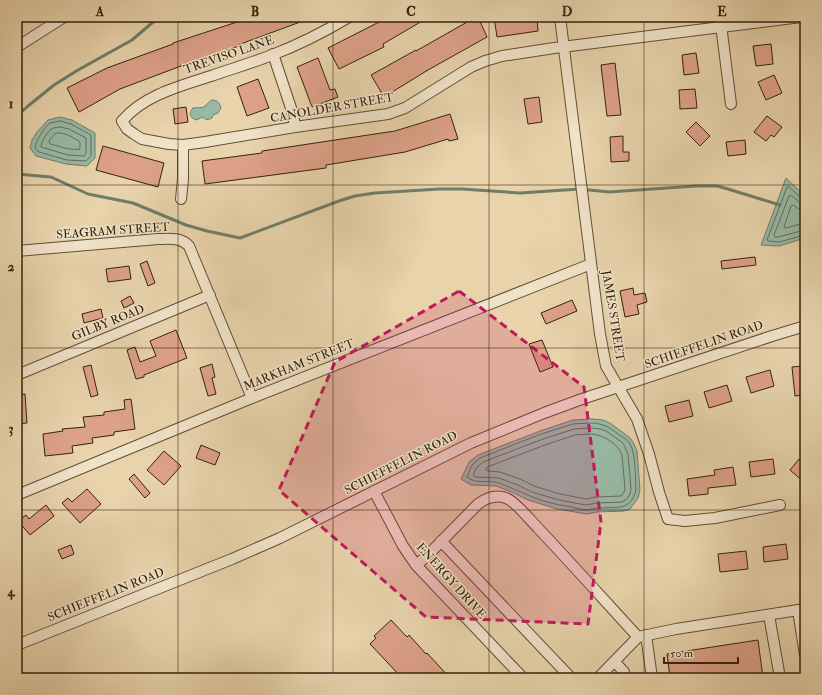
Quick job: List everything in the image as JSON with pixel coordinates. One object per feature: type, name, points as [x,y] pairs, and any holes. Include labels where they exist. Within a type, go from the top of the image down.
[{"type":"street","points":[[17,47],[64,17]]},
{"type":"street","name":"TREVISO LANE","points":[[122,121],[129,113],[159,94],[273,54],[322,32],[348,17]]},
{"type":"street","name":"JAMES STREET","points":[[560,17],[600,334],[606,366],[637,419],[668,519],[686,521],[715,518],[780,505]]},
{"type":"street","name":"CANOLDER STREET","points":[[122,121],[126,129],[142,139],[183,145],[388,114],[405,108],[471,66],[485,60],[502,56],[721,22],[801,17]]},
{"type":"street","points":[[721,22],[731,104]]},
{"type":"street","points":[[273,54],[293,114],[295,127]]},
{"type":"street","points":[[181,198],[183,179],[183,145]]},
{"type":"street","name":"SEAGRAM STREET","points":[[17,251],[158,239],[175,239],[185,242],[189,246],[252,398]]},
{"type":"street","name":"MARKHAM STREET","points":[[17,494],[252,398],[591,264]]},
{"type":"street","name":"GILBY ROAD","points":[[17,375],[210,296]]},
{"type":"street","name":"SCHIEFFELIN ROAD","points":[[17,645],[260,547],[471,443],[550,411],[765,338],[805,326]]},
{"type":"street","name":"ENERGY DRIVE","points":[[374,491],[403,546],[416,564],[523,678]]},
{"type":"street","points":[[416,564],[426,557],[478,504],[486,498],[493,496],[507,498],[514,503],[642,636],[652,678]]},
{"type":"street","points":[[441,541],[570,678]]},
{"type":"street","points":[[598,678],[642,636],[676,629],[801,610],[805,655]]},
{"type":"street","points":[[769,615],[780,678]]},
{"type":"street","points":[[615,662],[624,672],[625,678]]},
{"type":"highlighted area","points":[[459,291],[584,387],[601,522],[588,624],[426,617],[279,490],[335,362]]},
{"type":"water","points":[[212,100],[218,102],[221,108],[218,113],[213,115],[212,118],[205,119],[202,117],[197,120],[191,117],[190,114],[193,108],[204,107]]},
{"type":"water","points":[[60,117],[72,120],[95,133],[95,158],[87,166],[66,164],[36,156],[30,148],[32,140],[37,132],[48,120]]},
{"type":"water","points":[[786,178],[805,196],[805,238],[779,246],[761,245]]},
{"type":"water","points":[[573,420],[603,420],[610,423],[629,437],[637,451],[640,490],[638,498],[630,509],[624,511],[587,514],[557,509],[528,500],[496,486],[471,485],[461,479],[469,462],[478,455]]},
{"type":"building","points":[[239,17],[311,18],[120,89],[79,112],[67,88],[107,68],[173,43],[240,21]]},
{"type":"building","points":[[379,17],[429,17],[383,44],[384,47],[339,69],[328,48],[381,21]]},
{"type":"building","points":[[478,17],[487,37],[384,97],[371,75]]},
{"type":"building","points":[[494,17],[537,17],[538,31],[497,37]]},
{"type":"building","points":[[771,44],[773,64],[756,66],[753,46]]},
{"type":"building","points":[[696,53],[699,73],[684,75],[682,55]]},
{"type":"building","points":[[318,58],[330,90],[335,89],[338,97],[312,107],[297,67]]},
{"type":"building","points":[[615,63],[621,115],[607,116],[601,65]]},
{"type":"building","points":[[774,75],[782,93],[766,100],[758,82]]},
{"type":"building","points":[[258,79],[269,108],[247,116],[237,87]]},
{"type":"building","points":[[695,89],[697,108],[680,109],[679,90]]},
{"type":"building","points":[[539,97],[542,122],[528,124],[524,99]]},
{"type":"building","points":[[186,107],[188,122],[175,124],[173,109]]},
{"type":"building","points":[[450,114],[458,139],[449,141],[448,139],[405,152],[326,165],[326,168],[205,184],[202,161],[262,153],[262,151],[395,131]]},
{"type":"building","points":[[767,116],[782,127],[774,137],[771,135],[766,141],[754,132]]},
{"type":"building","points":[[696,122],[710,136],[700,146],[686,132]]},
{"type":"building","points":[[623,136],[623,152],[629,152],[629,161],[611,162],[610,137]]},
{"type":"building","points":[[745,140],[746,154],[728,156],[726,142]]},
{"type":"building","points":[[103,146],[164,163],[158,187],[96,170]]},
{"type":"building","points":[[755,257],[756,265],[722,269],[721,261]]},
{"type":"building","points":[[147,261],[155,283],[148,286],[140,264]]},
{"type":"building","points":[[129,266],[131,279],[108,282],[106,269]]},
{"type":"building","points":[[633,288],[634,295],[645,293],[647,302],[637,305],[639,314],[625,317],[620,291]]},
{"type":"building","points":[[130,296],[134,303],[124,308],[121,301]]},
{"type":"building","points":[[572,300],[577,311],[546,324],[541,313]]},
{"type":"building","points":[[101,309],[103,318],[84,323],[82,314]]},
{"type":"building","points":[[176,330],[187,358],[136,379],[127,350],[135,347],[140,362],[156,356],[150,341]]},
{"type":"building","points":[[542,340],[553,367],[540,372],[529,344]]},
{"type":"building","points":[[212,364],[215,377],[212,378],[216,394],[208,396],[200,368]]},
{"type":"building","points":[[91,365],[98,395],[91,397],[83,367]]},
{"type":"building","points":[[804,366],[805,395],[795,396],[792,367]]},
{"type":"building","points":[[770,370],[774,386],[751,393],[746,377]]},
{"type":"building","points":[[727,385],[732,401],[709,408],[704,392]]},
{"type":"building","points":[[25,394],[27,423],[17,424],[17,395]]},
{"type":"building","points":[[131,399],[135,429],[114,432],[114,435],[92,438],[93,443],[72,446],[73,453],[45,456],[43,434],[63,431],[62,429],[85,427],[83,417],[104,415],[104,412],[125,409],[124,400]]},
{"type":"building","points":[[689,400],[693,416],[669,422],[665,406]]},
{"type":"building","points":[[201,445],[220,453],[215,465],[196,458]]},
{"type":"building","points":[[164,451],[181,466],[164,485],[147,470]]},
{"type":"building","points":[[773,459],[775,474],[751,477],[749,462]]},
{"type":"building","points":[[799,459],[805,464],[805,483],[790,470]]},
{"type":"building","points":[[733,467],[736,485],[708,488],[708,494],[689,496],[687,479],[715,475],[714,470]]},
{"type":"building","points":[[134,474],[150,493],[145,498],[129,479]]},
{"type":"building","points":[[87,489],[101,504],[80,523],[62,503],[68,498],[72,502]]},
{"type":"building","points":[[46,505],[54,516],[30,535],[18,521],[26,515],[29,519]]},
{"type":"building","points":[[786,544],[788,559],[764,562],[763,547]]},
{"type":"building","points":[[71,545],[74,554],[62,559],[58,550]]},
{"type":"building","points":[[746,551],[748,569],[720,572],[718,554]]},
{"type":"building","points":[[391,620],[407,637],[409,635],[450,678],[402,678],[370,644],[376,638],[374,636]]},
{"type":"building","points":[[758,640],[763,678],[670,678],[667,654]]},
{"type":"waterway","points":[[17,116],[54,85],[132,40],[159,17]]},
{"type":"waterway","points":[[17,174],[51,177],[88,194],[133,203],[186,225],[240,238],[355,196],[375,193],[439,189],[520,193],[580,189],[609,192],[717,186],[780,205]]}]
